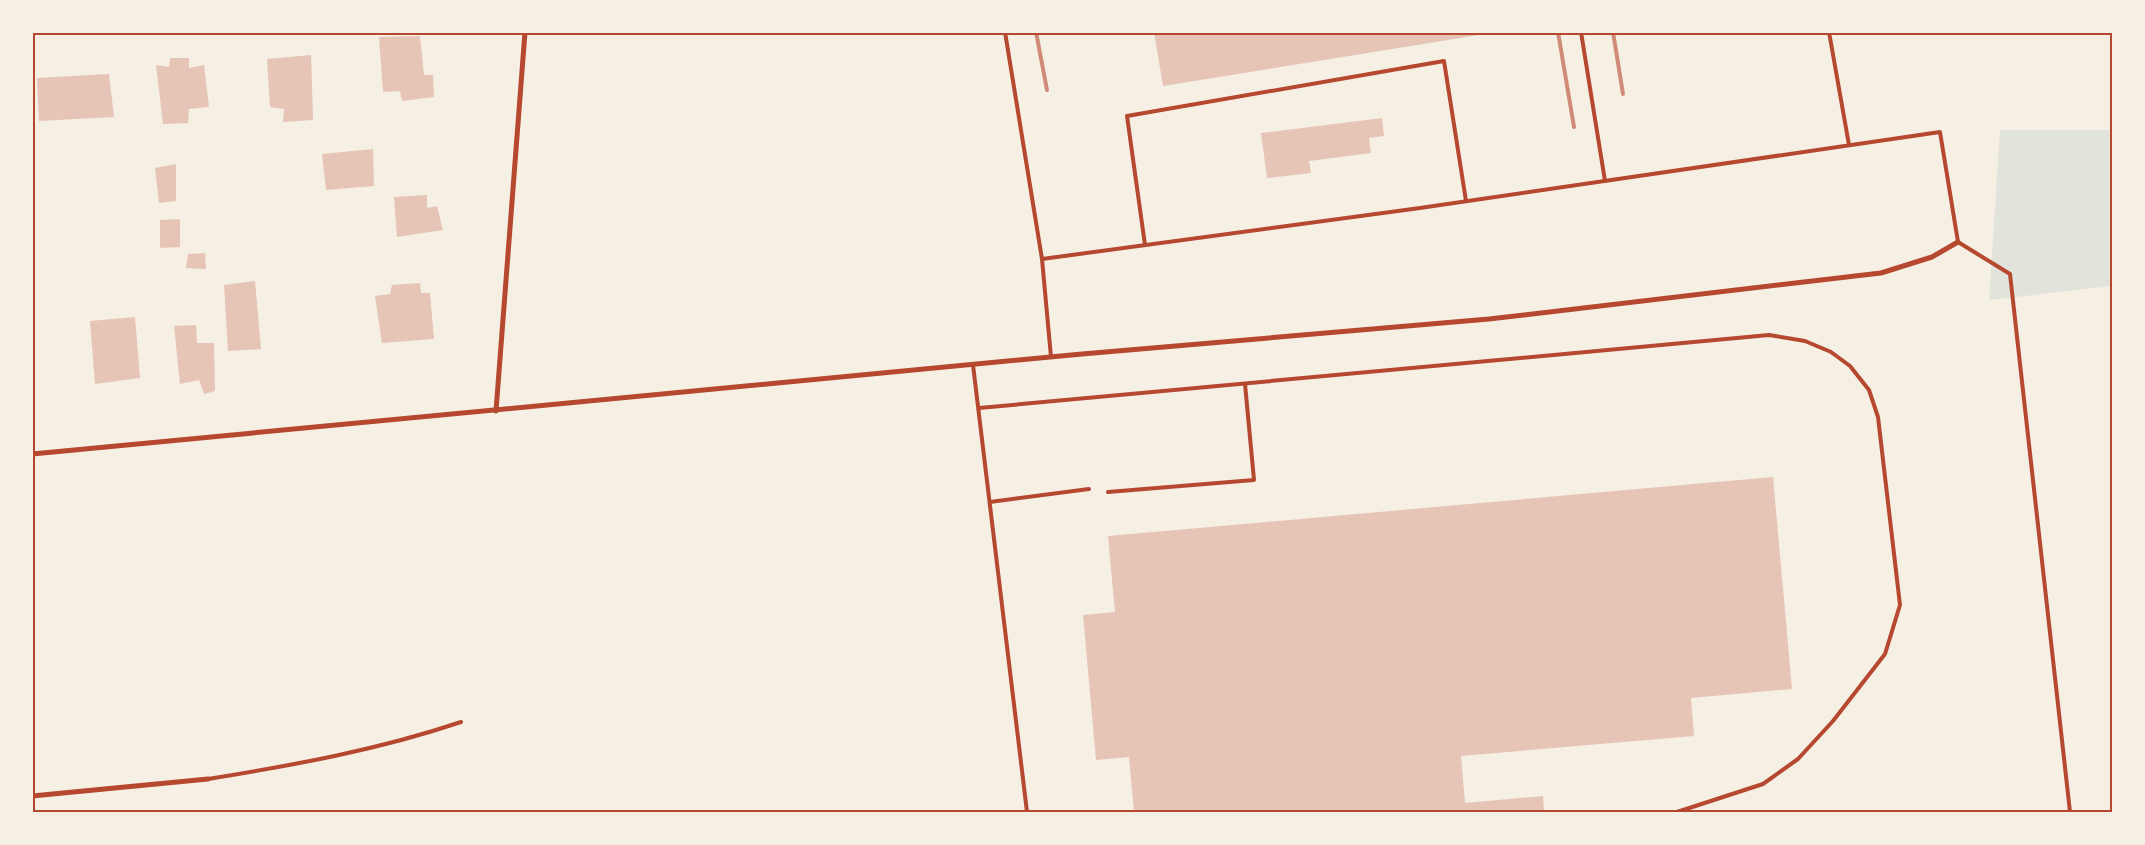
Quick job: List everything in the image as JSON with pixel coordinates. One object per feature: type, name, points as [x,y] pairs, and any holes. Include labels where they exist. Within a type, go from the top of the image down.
[{"type":"street","points":[[496,411],[525,32]]},
{"type":"street","points":[[32,454],[1051,357],[1489,319],[1775,287],[1880,273],[1932,257],[1958,242]]},
{"type":"street","points":[[32,796],[208,779]]},
{"type":"lane","points":[[1005,32],[1042,259],[1051,357]]},
{"type":"lane","points":[[1581,32],[1605,180]]},
{"type":"lane","points":[[1829,32],[1849,145]]},
{"type":"lane","points":[[1145,245],[1127,116],[1444,61],[1466,201]]},
{"type":"lane","points":[[1042,259],[1466,201],[1940,132],[1958,242],[2010,274],[2070,812]]},
{"type":"lane","points":[[979,408],[1769,335],[1805,341],[1831,352],[1850,366],[1869,390],[1879,427],[1900,605],[1885,654],[1833,721],[1798,759],[1764,784],[1677,812]]},
{"type":"lane","points":[[973,365],[1028,812]]},
{"type":"lane","points":[[1108,492],[1254,480],[1245,384]]},
{"type":"lane","points":[[990,502],[1089,489]]},
{"type":"lane","points":[[208,779],[323,760],[418,737],[461,722]]},
{"type":"shaded area","points":[[2000,130],[2112,130],[2112,286],[1989,300]]},
{"type":"building","points":[[1154,32],[1485,32],[1485,34],[1163,86]]},
{"type":"building","points":[[420,36],[424,75],[433,75],[434,97],[402,101],[400,91],[383,92],[379,37]]},
{"type":"building","points":[[311,55],[313,120],[283,122],[284,109],[270,107],[267,59]]},
{"type":"building","points":[[170,58],[189,58],[189,68],[204,65],[209,107],[189,109],[188,123],[163,124],[156,65],[169,67]]},
{"type":"building","points":[[109,74],[114,117],[39,121],[37,78]]},
{"type":"building","points":[[1382,118],[1384,136],[1369,138],[1371,153],[1309,161],[1311,173],[1267,178],[1261,133]]},
{"type":"building","points":[[373,149],[374,186],[326,190],[322,154]]},
{"type":"building","points":[[176,164],[176,201],[159,203],[155,168]]},
{"type":"building","points":[[427,195],[427,208],[437,206],[443,230],[397,237],[394,197]]},
{"type":"building","points":[[180,219],[180,247],[160,248],[160,220]]},
{"type":"building","points":[[205,253],[206,269],[186,268],[188,254]]},
{"type":"building","points":[[255,281],[261,349],[228,351],[224,285]]},
{"type":"building","points":[[420,283],[421,293],[430,293],[434,339],[382,343],[375,296],[390,294],[392,285]]},
{"type":"building","points":[[135,317],[140,378],[95,384],[90,321]]},
{"type":"building","points":[[196,325],[197,343],[214,343],[215,391],[204,394],[199,380],[180,384],[174,326]]},
{"type":"building","points":[[1773,477],[1792,689],[1691,698],[1694,736],[1461,756],[1465,803],[1543,796],[1544,812],[1134,812],[1129,757],[1096,760],[1083,615],[1115,612],[1108,536]]},
{"type":"railway","points":[[1036,32],[1047,90]]},
{"type":"railway","points":[[1558,32],[1574,127]]},
{"type":"railway","points":[[1613,32],[1623,94]]}]
